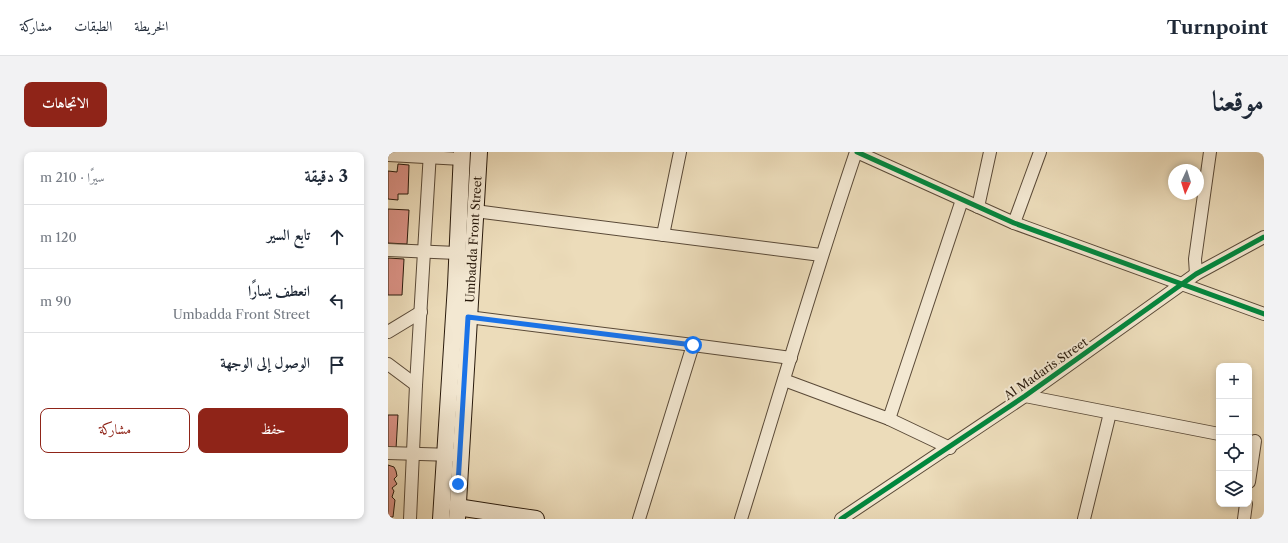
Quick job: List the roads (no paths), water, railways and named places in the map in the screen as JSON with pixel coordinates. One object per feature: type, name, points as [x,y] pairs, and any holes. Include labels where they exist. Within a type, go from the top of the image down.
[{"type":"main road","name":"Umbadda Front Street","points":[[441,512],[452,455],[468,317],[479,152]]},
{"type":"main road","name":"Umbadda Front Street","points":[[457,513],[452,455],[457,253],[462,155]]},
{"type":"main road","points":[[457,513],[536,519]]},
{"type":"street","points":[[662,235],[680,152]]},
{"type":"street","points":[[740,519],[791,358],[821,255],[857,152],[1014,223],[1142,268],[1264,314]]},
{"type":"street","points":[[978,207],[990,152]]},
{"type":"street","points":[[1014,223],[1040,152]]},
{"type":"street","points":[[1196,274],[1195,254],[1210,152]]},
{"type":"street","points":[[388,155],[462,155]]},
{"type":"street","points":[[410,519],[423,252],[430,155]]},
{"type":"street","points":[[889,419],[962,200]]},
{"type":"street","points":[[475,211],[821,255]]},
{"type":"street","name":"Al Madaris Street","points":[[841,519],[950,448],[1196,274],[1264,237]]},
{"type":"street","points":[[388,250],[457,253]]},
{"type":"street","points":[[388,332],[421,312]]},
{"type":"street","points":[[468,317],[791,358]]},
{"type":"street","points":[[639,519],[693,345]]},
{"type":"street","points":[[388,364],[416,385]]},
{"type":"street","points":[[784,380],[889,419],[950,448]]},
{"type":"street","points":[[1025,396],[1216,433]]},
{"type":"street","points":[[1084,519],[1110,413]]},
{"type":"street","points":[[1251,471],[1256,441]]},
{"type":"street","points":[[388,453],[452,455]]},
{"type":"street","points":[[1244,519],[1246,507]]},
{"type":"street","points":[[441,512],[457,513]]}]
